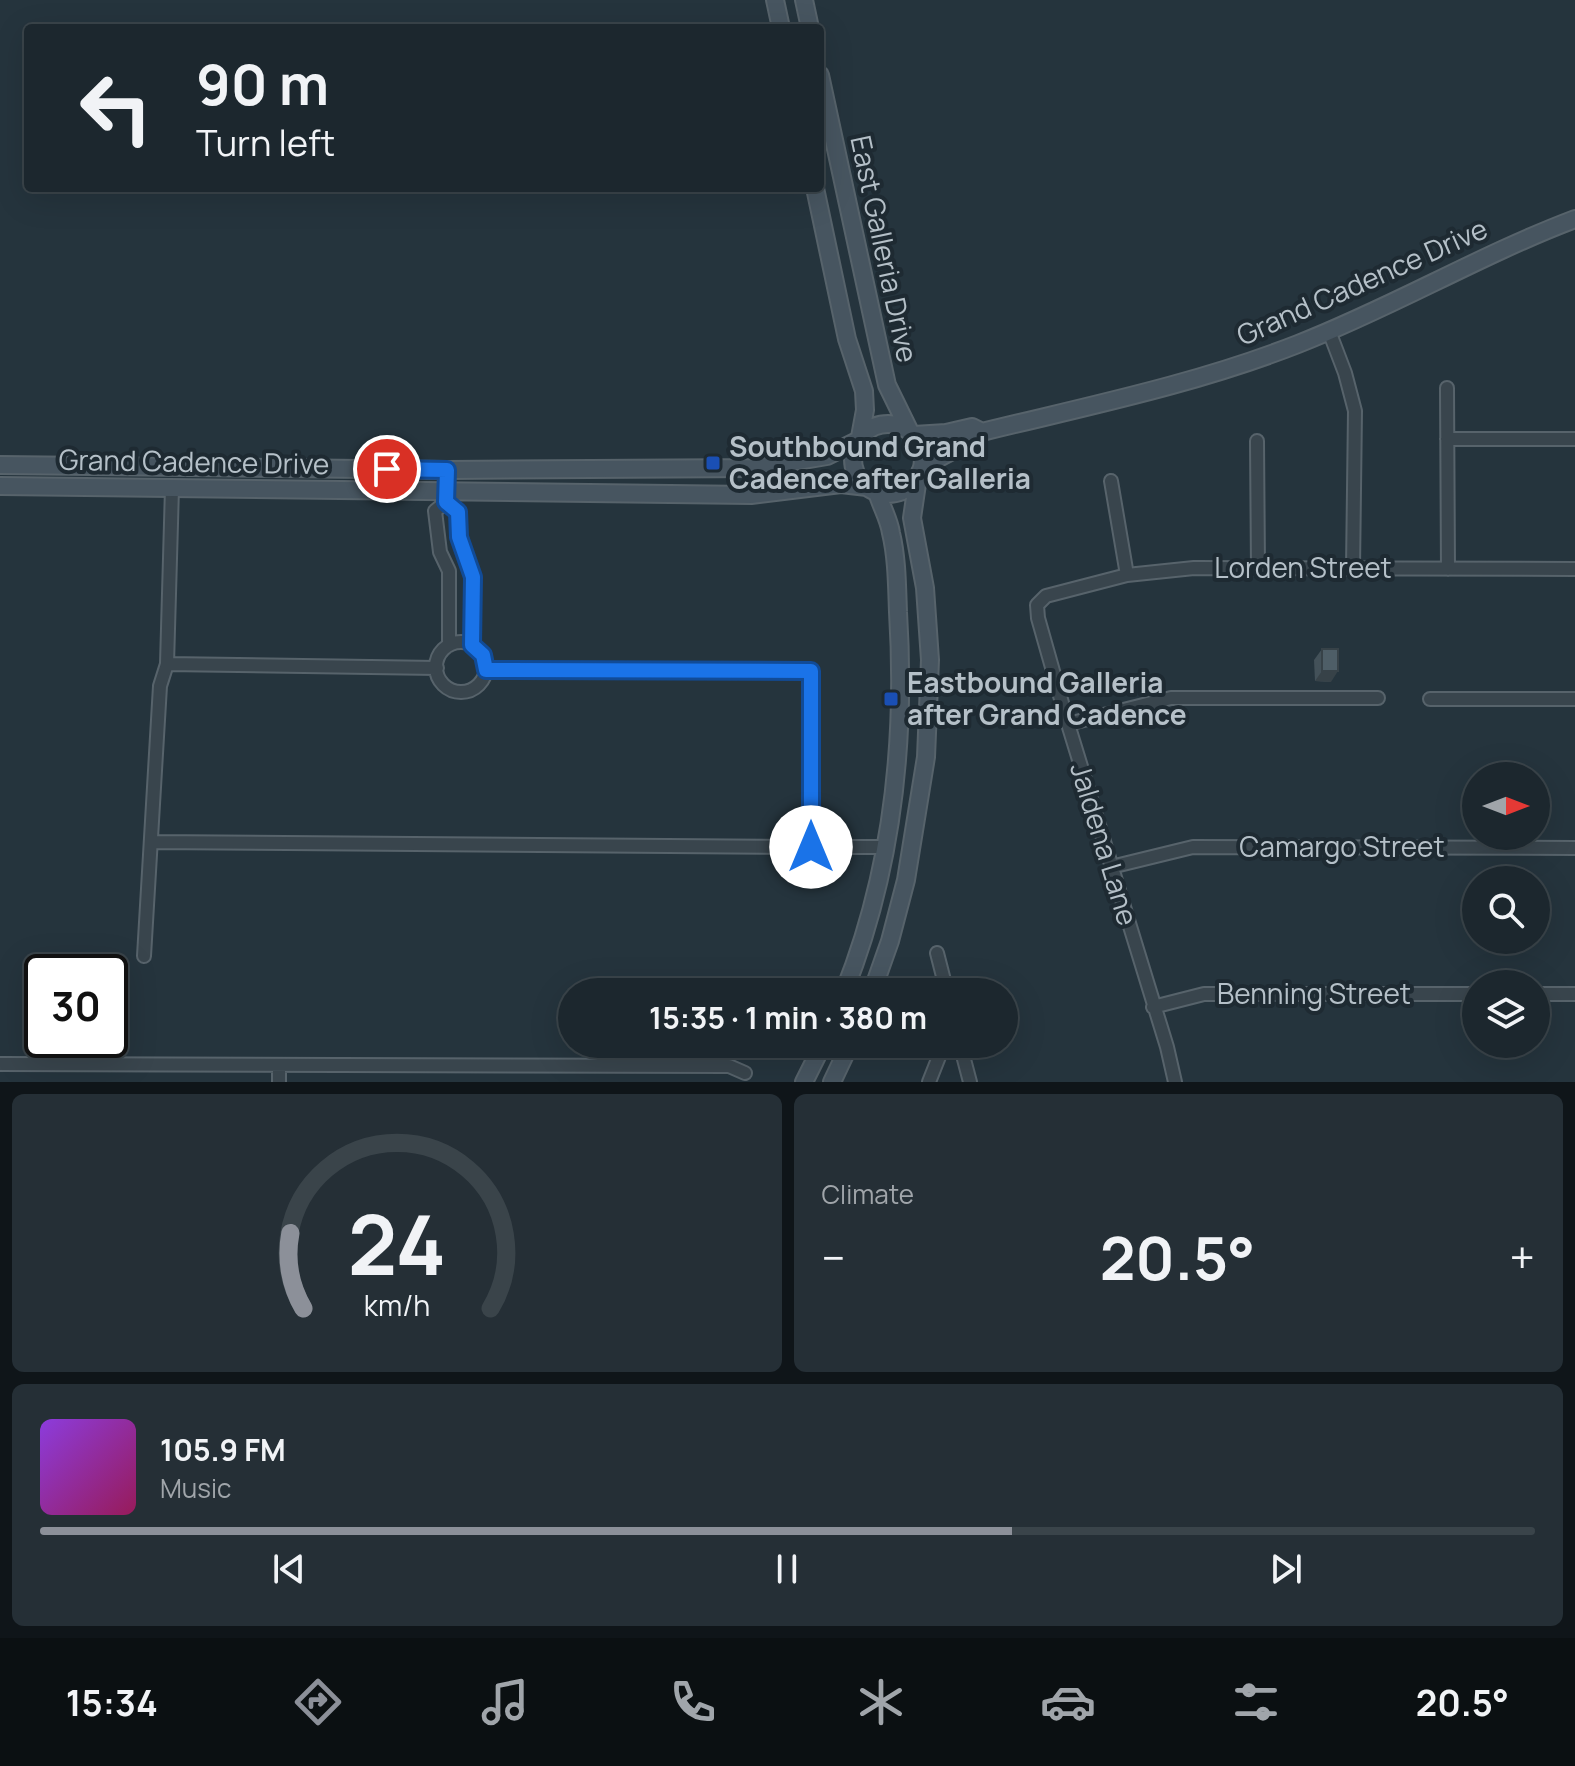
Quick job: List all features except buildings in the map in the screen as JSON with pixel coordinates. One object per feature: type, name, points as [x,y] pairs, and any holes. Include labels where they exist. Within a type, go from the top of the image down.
[{"type":"main road","points":[[775,0],[780,24]]},
{"type":"main road","points":[[804,0],[809,24]]},
{"type":"main road","name":"East Galleria Drive","points":[[824,94],[887,385],[911,432]]},
{"type":"main road","name":"East Galleria Drive","points":[[816,192],[850,350],[864,391],[865,410],[859,439]]},
{"type":"main road","name":"Grand Cadence Drive","points":[[919,475],[939,458],[982,432],[1185,381],[1263,357],[1329,331],[1483,257],[1575,219]]},
{"type":"main road","points":[[848,978],[873,899],[885,847],[898,757],[901,654],[892,536],[872,490],[855,471],[853,461],[859,439],[868,429],[889,423],[911,432],[923,453],[912,518],[925,588],[930,660],[926,757],[906,880],[877,978]]},
{"type":"main road","name":"Grand Cadence Drive","points":[[911,432],[946,433],[972,427],[982,432]]},
{"type":"main road","name":"Grand Cadence Drive","points":[[0,465],[447,470],[756,468],[827,456],[859,439]]},
{"type":"main road","points":[[446,496],[447,470]]},
{"type":"main road","points":[[872,490],[900,492],[919,475]]},
{"type":"main road","name":"Grand Cadence Drive","points":[[0,487],[172,488],[446,496],[751,495],[829,485],[872,490]]},
{"type":"main road","points":[[804,1082],[816,1058]]},
{"type":"main road","points":[[832,1082],[843,1058]]},
{"type":"street","points":[[1329,331],[1355,411],[1353,568]]},
{"type":"street","points":[[1447,388],[1448,569]]},
{"type":"street","points":[[1447,439],[1575,439]]},
{"type":"street","points":[[1257,441],[1258,568]]},
{"type":"street","points":[[1111,481],[1127,575]]},
{"type":"street","points":[[144,956],[160,686],[167,664],[172,488]]},
{"type":"street","points":[[449,645],[449,571],[435,530],[435,511],[446,496],[458,512],[459,537],[473,577],[472,645]]},
{"type":"street","name":"Lorden Street","points":[[1037,605],[1046,596],[1127,575],[1194,568],[1575,569]]},
{"type":"street","name":"Jaldena Lane","points":[[1037,605],[1068,724],[1175,1082]]},
{"type":"street","points":[[449,645],[472,645],[483,655],[486,670],[478,685],[462,692],[446,687],[440,681],[437,668],[439,656],[449,645]]},
{"type":"street","points":[[167,664],[437,668]]},
{"type":"street","points":[[486,670],[811,671],[811,847]]},
{"type":"street","points":[[1068,724],[1171,698],[1378,698]]},
{"type":"street","points":[[1430,699],[1575,699]]},
{"type":"street","points":[[151,842],[885,847]]},
{"type":"street","name":"Camargo Street","points":[[1111,867],[1193,847],[1575,848]]},
{"type":"street","points":[[937,953],[943,978]]},
{"type":"street","name":"Benning Street","points":[[1153,1007],[1204,994],[1462,994]]},
{"type":"street","points":[[1550,994],[1575,994]]},
{"type":"street","points":[[929,1082],[938,1058]]},
{"type":"street","points":[[964,1058],[970,1082]]},
{"type":"street","points":[[0,1064],[729,1066],[745,1073]]},
{"type":"street","points":[[279,1065],[279,1082]]},
{"type":"street","points":[[637,1066],[637,1082]]},
{"type":"place","name":"Southbound Grand Cadence after Galleria","points":[[713,463]]},
{"type":"place","name":"Eastbound Galleria after Grand Cadence","points":[[891,699]]},
{"type":"route","points":[[387,469],[447,470],[446,502],[458,512],[459,537],[473,577],[472,645],[483,655],[486,670],[811,671],[811,847]]}]
